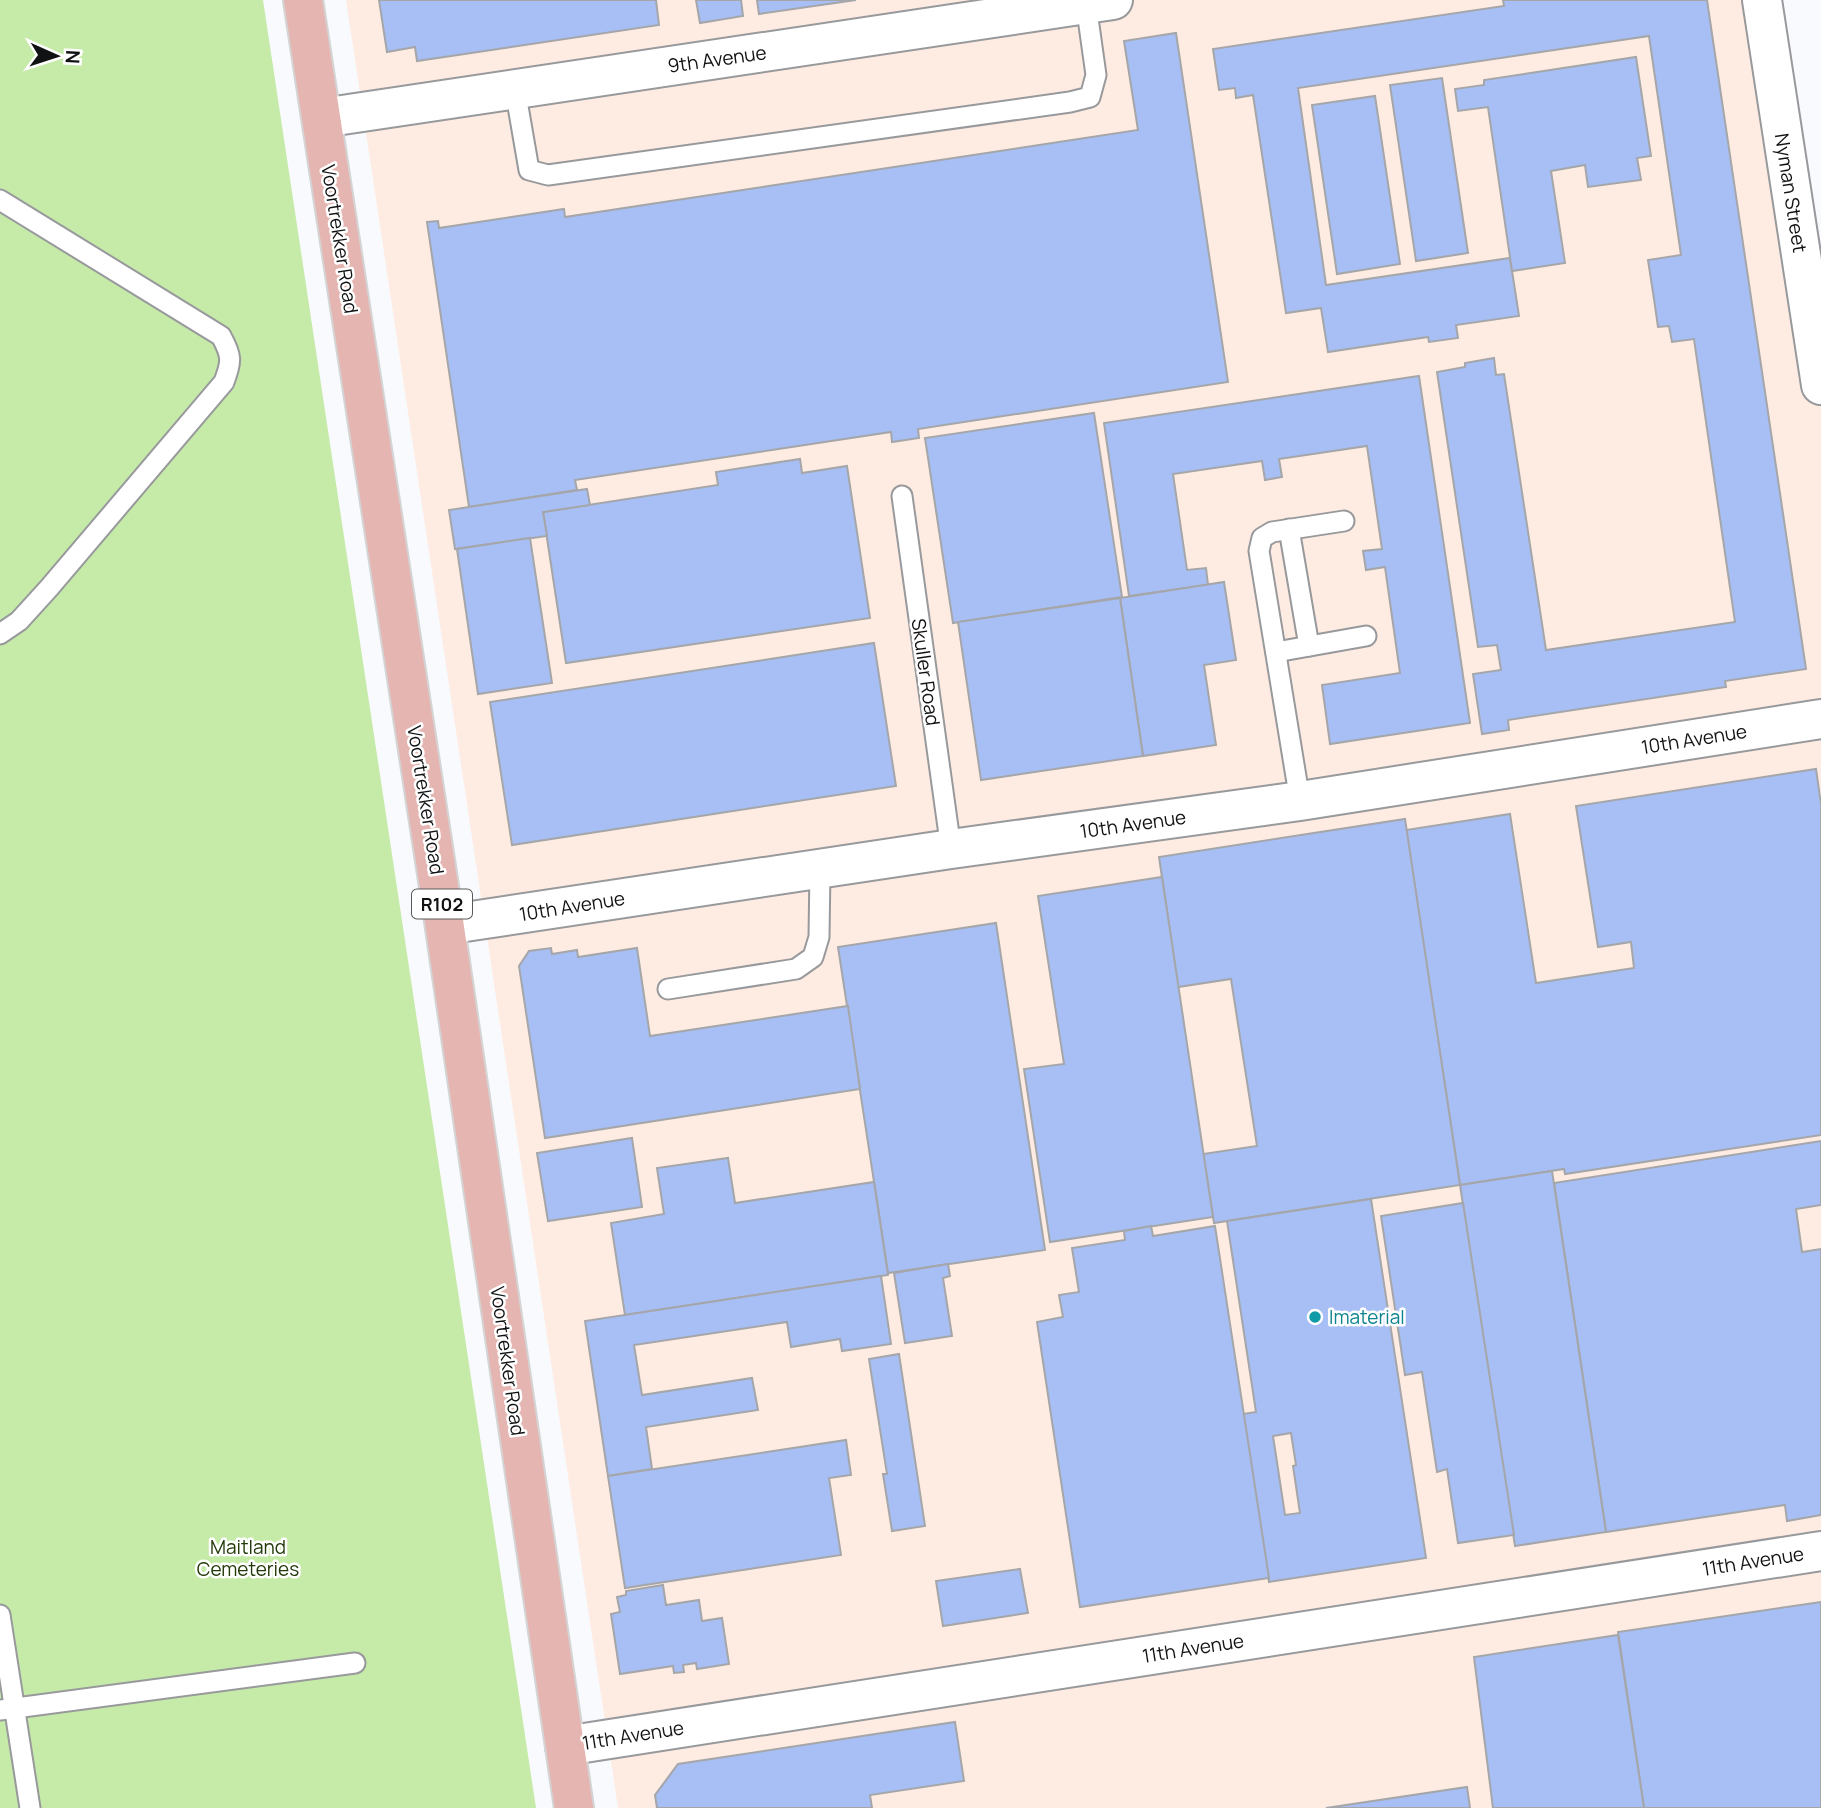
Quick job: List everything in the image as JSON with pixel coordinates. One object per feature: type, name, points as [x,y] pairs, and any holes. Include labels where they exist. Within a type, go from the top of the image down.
[{"type":"main road","name":"Voortrekker Road","points":[[303,0],[445,925],[574,1808]]},
{"type":"street","name":"Nyman Street","points":[[1762,0],[1821,385]]},
{"type":"street","name":"9th Avenue","points":[[322,118],[1100,2]]},
{"type":"street","name":"10th Avenue","points":[[445,925],[951,849],[1300,801],[1821,719]]},
{"type":"street","name":"11th Avenue","points":[[565,1746],[1821,1551]]},
{"type":"lane","points":[[515,89],[529,170],[548,175],[1070,102],[1090,97],[1096,75],[1100,2]]},
{"type":"lane","points":[[0,200],[221,336],[229,351],[230,364],[224,382],[49,588],[19,621],[0,634]]},
{"type":"lane","name":"Skuller Road","points":[[902,496],[951,849]]},
{"type":"lane","points":[[1300,801],[1259,551],[1262,538],[1272,532],[1344,520]]},
{"type":"lane","points":[[1289,529],[1309,646]]},
{"type":"lane","points":[[1276,652],[1366,636]]},
{"type":"lane","points":[[668,989],[796,969],[813,957],[819,937],[820,869]]},
{"type":"lane","points":[[0,1615],[7,1709],[30,1808]]},
{"type":"lane","points":[[7,1709],[355,1663]]},
{"type":"shaded area","points":[[346,0],[1762,0],[1821,386],[1821,1808],[618,1808]]},
{"type":"green space","name":"Maitland Cemeteries","points":[[0,0],[263,0],[536,1808],[0,1808]]},
{"type":"building","points":[[379,0],[656,0],[659,25],[417,61],[415,47],[387,52]]},
{"type":"building","points":[[696,0],[741,0],[743,16],[700,23]]},
{"type":"building","points":[[757,0],[856,0],[759,14]]},
{"type":"building","points":[[1503,0],[1707,0],[1806,669],[1725,681],[1726,687],[1508,720],[1509,730],[1482,734],[1473,674],[1501,670],[1497,645],[1478,647],[1437,372],[1494,358],[1496,375],[1504,374],[1546,650],[1735,622],[1694,339],[1672,342],[1669,326],[1658,327],[1648,260],[1681,255],[1649,36],[1298,88],[1326,285],[1510,258],[1519,316],[1456,325],[1458,338],[1429,342],[1428,337],[1328,352],[1321,308],[1286,313],[1253,95],[1236,98],[1235,88],[1219,90],[1213,49],[1504,6]]},
{"type":"building","points":[[1176,33],[1228,382],[918,429],[919,438],[892,442],[891,432],[575,480],[577,490],[469,507],[427,222],[438,221],[439,228],[564,209],[565,217],[1138,130],[1124,41]]},
{"type":"building","points":[[1636,57],[1651,156],[1637,158],[1641,180],[1588,187],[1585,165],[1551,171],[1565,263],[1512,271],[1488,107],[1458,111],[1455,89],[1484,85],[1484,80]]},
{"type":"building","points":[[1442,78],[1468,253],[1416,261],[1390,85]]},
{"type":"building","points":[[1375,96],[1400,264],[1337,274],[1312,105]]},
{"type":"building","points":[[1419,376],[1470,723],[1330,744],[1322,685],[1400,673],[1385,567],[1366,570],[1363,551],[1382,549],[1367,446],[1279,459],[1282,477],[1265,480],[1262,461],[1173,474],[1187,570],[1206,568],[1208,585],[1129,596],[1104,423]]},
{"type":"building","points":[[1094,413],[1122,597],[953,623],[925,438]]},
{"type":"building","points":[[800,459],[802,473],[847,466],[870,618],[566,663],[543,512],[718,485],[716,472]]},
{"type":"building","points":[[587,489],[590,505],[543,512],[547,536],[455,549],[449,510]]},
{"type":"building","points":[[530,538],[552,683],[478,694],[457,549]]},
{"type":"building","points":[[1224,582],[1236,660],[1204,665],[1216,745],[1143,756],[1120,598]]},
{"type":"building","points":[[1120,598],[1143,756],[981,780],[958,622]]},
{"type":"building","points":[[874,643],[896,786],[512,845],[490,702]]},
{"type":"building","points":[[1816,769],[1821,804],[1821,1135],[1565,1174],[1564,1169],[1460,1185],[1406,830],[1510,814],[1536,983],[1634,968],[1631,942],[1598,947],[1576,806]]},
{"type":"building","points":[[1405,819],[1460,1185],[1214,1223],[1203,1154],[1257,1146],[1231,979],[1178,987],[1159,857]]},
{"type":"building","points":[[1162,877],[1213,1217],[1050,1242],[1024,1069],[1064,1064],[1038,896]]},
{"type":"building","points":[[996,923],[1045,1250],[888,1273],[838,947]]},
{"type":"building","points":[[551,948],[552,954],[577,950],[578,957],[637,948],[650,1036],[848,1006],[860,1089],[545,1138],[519,966],[529,951]]},
{"type":"building","points":[[632,1138],[642,1207],[548,1221],[537,1153]]},
{"type":"building","points":[[1821,1141],[1821,1205],[1796,1209],[1802,1252],[1821,1249],[1821,1515],[1787,1521],[1785,1505],[1606,1532],[1554,1183]]},
{"type":"building","points":[[728,1158],[735,1203],[874,1182],[888,1275],[625,1315],[611,1223],[664,1214],[657,1168]]},
{"type":"building","points":[[1552,1171],[1606,1532],[1515,1546],[1460,1185]]},
{"type":"building","name":"Imaterial","points":[[1371,1199],[1426,1558],[1269,1582],[1243,1414],[1256,1412],[1227,1221]],"holes":[[[1291,1433],[1296,1465],[1293,1466],[1300,1513],[1285,1515],[1273,1436]]]},
{"type":"building","points":[[1463,1203],[1514,1535],[1458,1543],[1447,1469],[1437,1472],[1422,1372],[1405,1375],[1381,1216]]},
{"type":"building","points":[[1151,1226],[1153,1236],[1215,1226],[1269,1578],[1080,1607],[1037,1322],[1063,1317],[1059,1295],[1079,1292],[1072,1248],[1125,1240],[1124,1231]]},
{"type":"building","points":[[948,1264],[950,1276],[943,1278],[952,1336],[905,1343],[894,1273]]},
{"type":"building","points":[[881,1276],[891,1344],[842,1351],[840,1339],[791,1347],[787,1322],[634,1345],[642,1395],[752,1378],[758,1410],[646,1427],[652,1469],[608,1476],[585,1321]]},
{"type":"building","points":[[899,1354],[925,1526],[892,1531],[883,1474],[887,1474],[869,1359]]},
{"type":"building","points":[[846,1440],[851,1475],[829,1478],[841,1555],[625,1588],[608,1476]]},
{"type":"building","points":[[1020,1569],[1028,1613],[943,1626],[936,1581]]},
{"type":"building","points":[[663,1585],[666,1605],[699,1600],[702,1621],[722,1618],[729,1664],[697,1669],[696,1663],[683,1665],[684,1672],[674,1673],[673,1666],[620,1674],[611,1614],[620,1612],[617,1597],[626,1595],[626,1591]]},
{"type":"building","points":[[1821,1602],[1821,1808],[1644,1808],[1618,1632]]},
{"type":"building","points":[[1618,1635],[1644,1808],[1493,1808],[1474,1657]]},
{"type":"building","points":[[955,1722],[964,1781],[870,1795],[872,1808],[657,1808],[655,1795],[678,1764]]},
{"type":"building","points":[[1467,1787],[1470,1808],[1326,1808]]},
{"type":"place","name":"Imaterial","points":[[1315,1317]]}]
